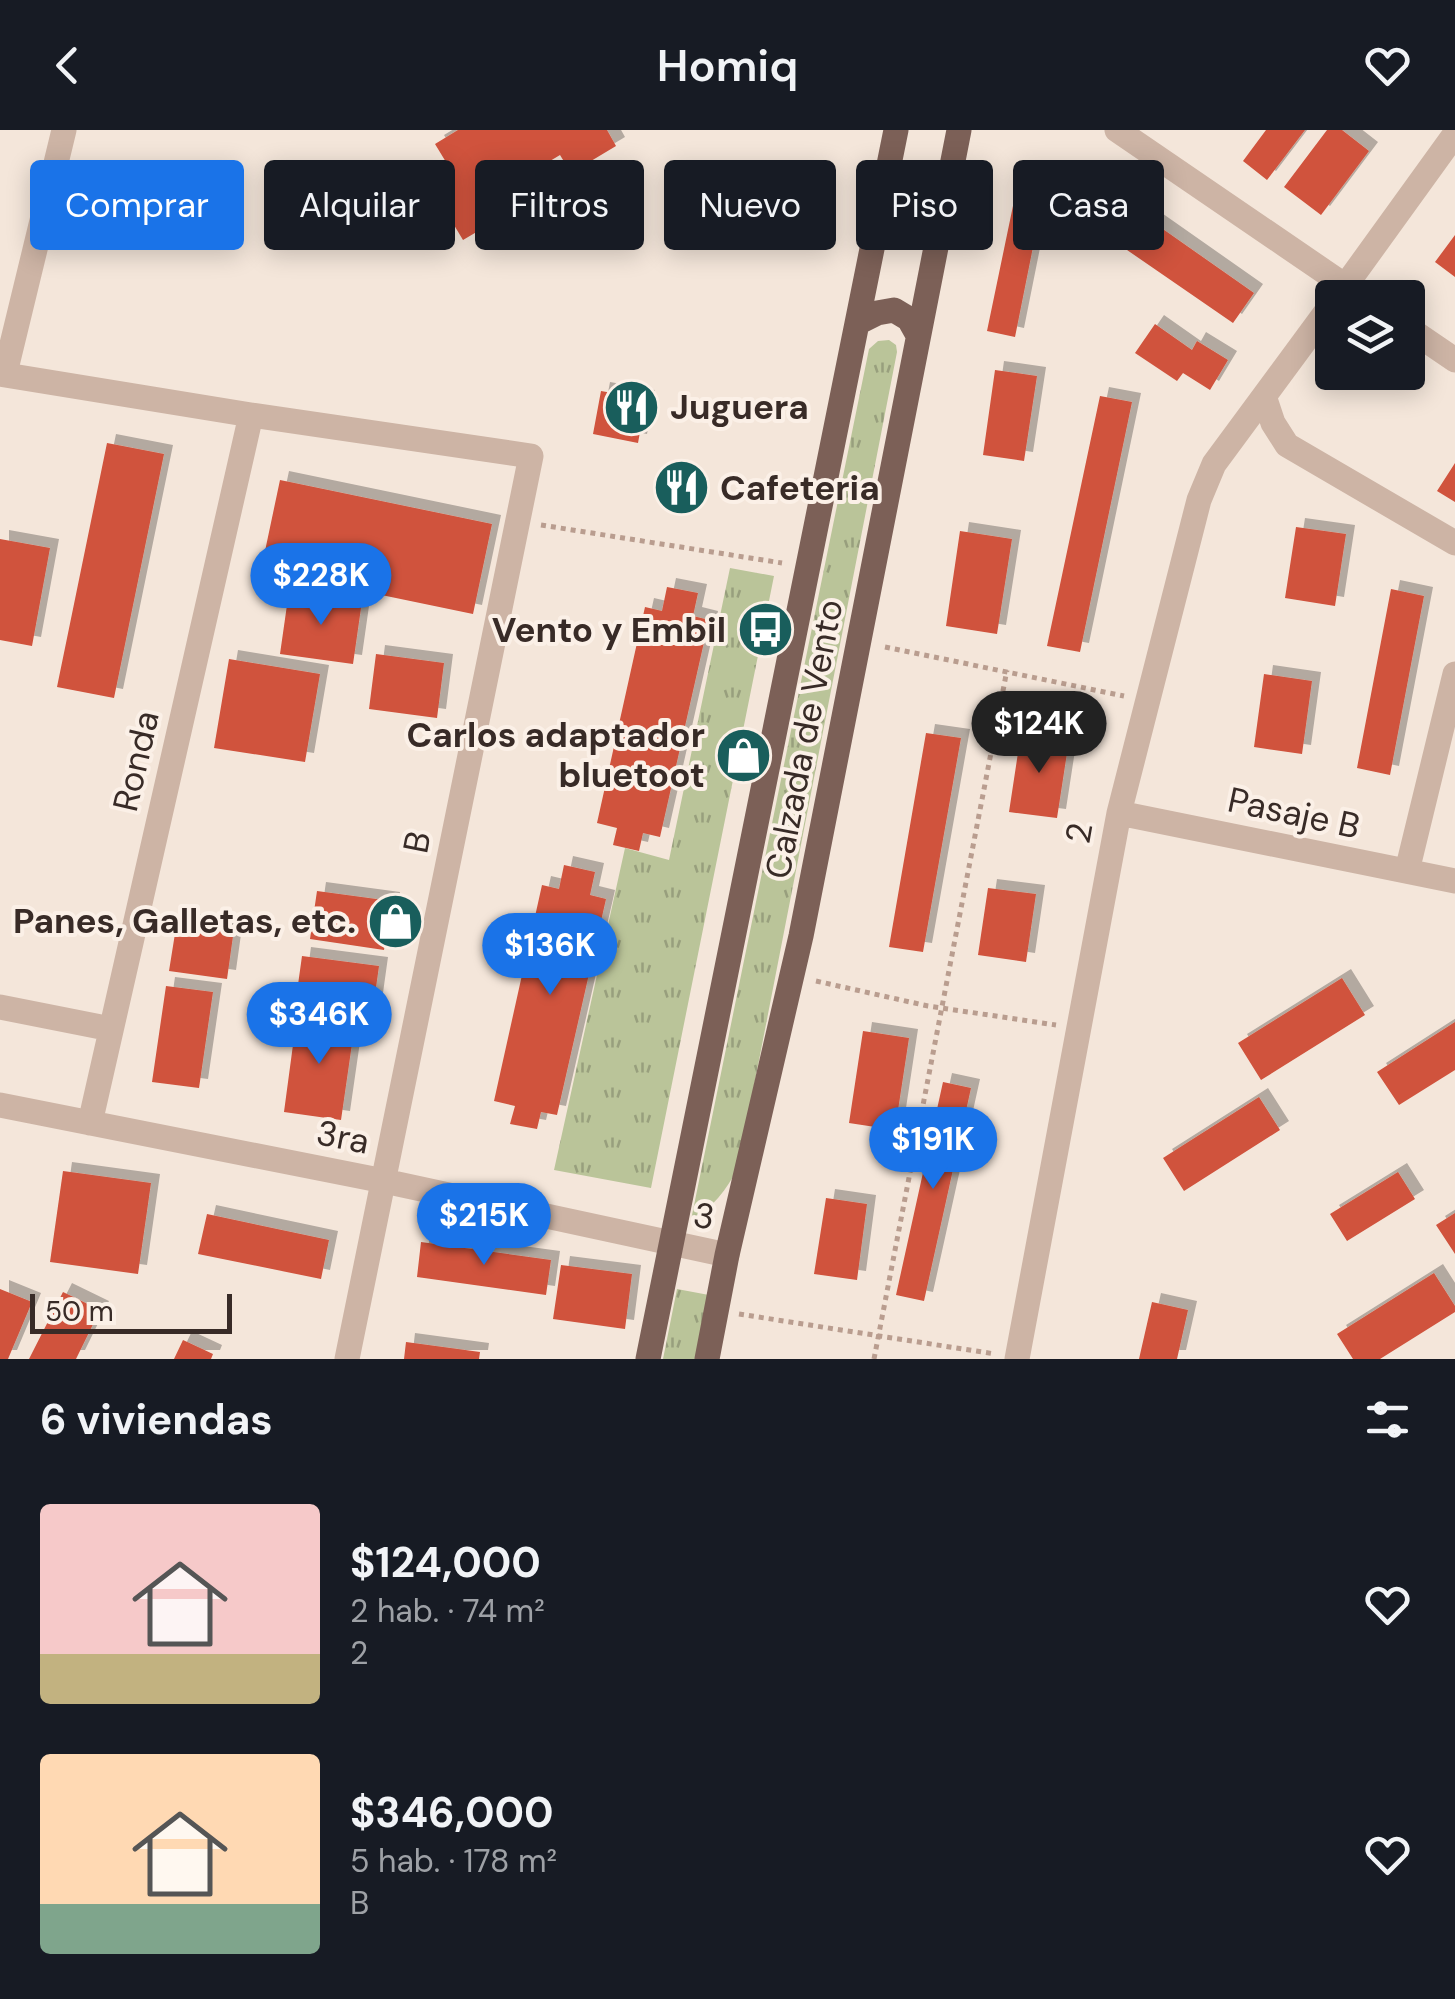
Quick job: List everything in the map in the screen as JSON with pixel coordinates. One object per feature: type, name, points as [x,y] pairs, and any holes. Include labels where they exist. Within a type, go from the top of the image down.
[{"type":"main road","name":"Calzada de Vento","points":[[648,1359],[896,130]]},
{"type":"main road","name":"Calzada de Vento","points":[[707,1359],[726,1255],[792,976],[959,130]]},
{"type":"main road","points":[[859,322],[876,312],[894,310],[909,319],[918,335]]},
{"type":"street","points":[[64,130],[2,373],[251,415]]},
{"type":"street","points":[[1127,132],[1324,280]]},
{"type":"street","name":"2","points":[[1356,280],[1455,134]]},
{"type":"street","name":"2","points":[[1018,1358],[1119,812],[1199,500],[1214,464],[1315,334]]},
{"type":"street","points":[[1425,340],[1455,360]]},
{"type":"street","points":[[1265,398],[1273,423],[1288,445],[1455,544]]},
{"type":"street","name":"B","points":[[251,415],[531,456],[346,1359]]},
{"type":"street","name":"Ronda","points":[[90,1123],[251,415]]},
{"type":"street","points":[[1407,872],[1455,674]]},
{"type":"street","name":"Pasaje B","points":[[1119,812],[1455,881]]},
{"type":"street","points":[[0,1007],[111,1028]]},
{"type":"street","name":"3ra","points":[[0,1105],[384,1181],[670,1245]]},
{"type":"street","name":"3","points":[[670,1245],[726,1255]]},
{"type":"path","points":[[518,521],[809,567]]},
{"type":"path","points":[[859,642],[1146,701]]},
{"type":"path","points":[[874,1359],[1007,670]]},
{"type":"path","points":[[792,976],[941,1008],[1079,1029]]},
{"type":"path","points":[[716,1310],[1018,1358]]},
{"type":"green space","points":[[889,340],[896,345],[897,352],[738,1168],[718,1198],[691,1220],[869,349],[878,341]]},
{"type":"green space","points":[[730,568],[774,576],[651,1188],[554,1170],[625,848],[669,860]]},
{"type":"green space","points":[[677,1289],[709,1295],[697,1359],[663,1359]]},
{"type":"building","points":[[458,130],[607,130],[616,146],[593,160],[563,160],[560,155],[552,160],[475,160],[475,233],[463,240],[455,227],[455,160],[445,160],[435,144]]},
{"type":"building","points":[[1266,130],[1305,130],[1267,180],[1243,161]]},
{"type":"building","points":[[1327,130],[1342,130],[1369,151],[1321,215],[1284,187]]},
{"type":"building","points":[[1013,206],[1013,250],[1032,250],[1015,337],[987,331]]},
{"type":"building","points":[[1164,230],[1254,293],[1233,323],[1127,250],[1164,250]]},
{"type":"building","points":[[1455,235],[1455,277],[1435,262]]},
{"type":"building","points":[[1155,324],[1192,350],[1197,341],[1228,360],[1210,390],[1183,373],[1177,381],[1135,353]]},
{"type":"building","points":[[995,370],[1037,376],[1024,461],[983,455]]},
{"type":"building","points":[[601,391],[646,399],[638,443],[593,434]]},
{"type":"building","points":[[1100,396],[1132,402],[1080,652],[1047,646]]},
{"type":"building","points":[[107,443],[164,454],[114,698],[57,687]]},
{"type":"building","points":[[1455,463],[1455,502],[1437,491]]},
{"type":"building","points":[[280,480],[492,524],[473,614],[261,570]]},
{"type":"building","points":[[1296,527],[1346,534],[1335,606],[1285,598]]},
{"type":"building","points":[[960,531],[1012,539],[997,634],[946,626]]},
{"type":"building","points":[[0,539],[50,548],[32,646],[0,640]]},
{"type":"building","points":[[667,587],[698,593],[693,616],[709,620],[660,837],[643,833],[639,851],[613,845],[617,828],[597,823],[645,607],[662,611]]},
{"type":"building","points":[[1391,589],[1424,596],[1390,775],[1357,768]]},
{"type":"building","points":[[289,591],[362,601],[353,664],[280,654]]},
{"type":"building","points":[[376,654],[444,663],[437,718],[369,709]]},
{"type":"building","points":[[229,659],[320,674],[305,762],[214,748]]},
{"type":"building","points":[[1264,674],[1312,681],[1302,754],[1254,747]]},
{"type":"building","points":[[926,733],[961,738],[923,952],[889,947]]},
{"type":"building","points":[[1021,733],[1069,740],[1057,818],[1009,812]]},
{"type":"building","points":[[564,865],[595,872],[590,895],[606,899],[557,1115],[541,1112],[537,1129],[510,1124],[515,1106],[494,1101],[542,885],[559,889]]},
{"type":"building","points":[[988,888],[1036,894],[1026,962],[978,955]]},
{"type":"building","points":[[317,891],[391,901],[384,950],[310,939]]},
{"type":"building","points":[[177,921],[234,929],[227,979],[169,971]]},
{"type":"building","points":[[302,956],[379,966],[373,1009],[296,999]]},
{"type":"building","points":[[1342,978],[1365,1015],[1261,1080],[1238,1043]]},
{"type":"building","points":[[166,986],[213,992],[199,1088],[152,1082]]},
{"type":"building","points":[[297,1015],[355,1023],[341,1120],[284,1112]]},
{"type":"building","points":[[1455,1022],[1455,1070],[1399,1105],[1377,1072]]},
{"type":"building","points":[[863,1031],[909,1038],[895,1130],[849,1123]]},
{"type":"building","points":[[943,1082],[971,1088],[924,1301],[896,1295]]},
{"type":"building","points":[[1259,1097],[1280,1130],[1184,1191],[1163,1158]]},
{"type":"building","points":[[63,1171],[151,1183],[138,1274],[50,1262]]},
{"type":"building","points":[[1398,1172],[1415,1199],[1347,1241],[1330,1214]]},
{"type":"building","points":[[826,1198],[867,1204],[857,1280],[814,1274]]},
{"type":"building","points":[[1455,1213],[1455,1254],[1436,1225]]},
{"type":"building","points":[[207,1214],[329,1240],[321,1279],[198,1254]]},
{"type":"building","points":[[421,1242],[551,1260],[546,1295],[417,1277]]},
{"type":"building","points":[[561,1265],[632,1274],[625,1329],[553,1319]]},
{"type":"building","points":[[1434,1273],[1455,1312],[1380,1359],[1353,1359],[1337,1334]]},
{"type":"building","points":[[0,1289],[32,1302],[8,1359],[0,1359]]},
{"type":"building","points":[[63,1292],[100,1310],[76,1359],[29,1359]]},
{"type":"building","points":[[1152,1302],[1188,1310],[1177,1359],[1139,1359]]},
{"type":"building","points":[[183,1340],[213,1354],[211,1359],[174,1359]]},
{"type":"building","points":[[406,1342],[480,1352],[479,1359],[404,1359]]},
{"type":"place","name":"Juguera","points":[[631,407]]},
{"type":"place","name":"Cafeteria","points":[[681,488]]},
{"type":"place","name":"Vento y Embil","points":[[765,630]]},
{"type":"place","name":"Carlos adaptador bluetoot","points":[[744,755]]},
{"type":"place","name":"Panes, Galletas, etc.","points":[[395,921]]}]
